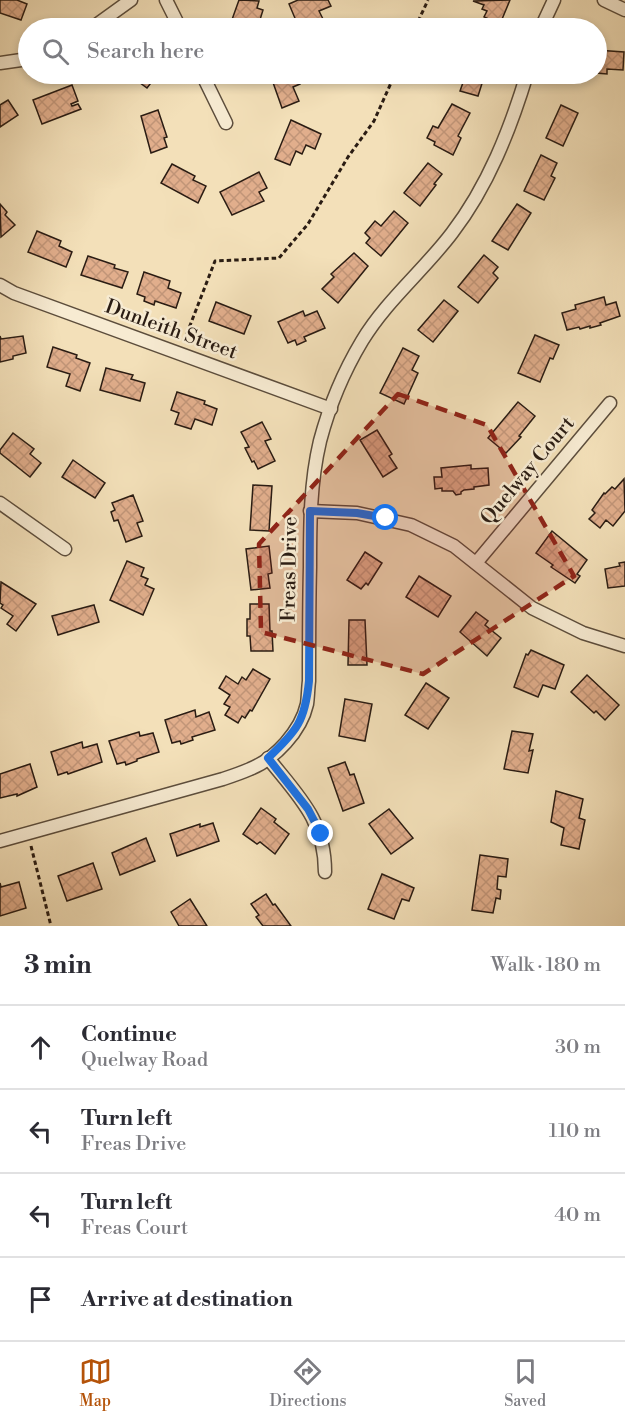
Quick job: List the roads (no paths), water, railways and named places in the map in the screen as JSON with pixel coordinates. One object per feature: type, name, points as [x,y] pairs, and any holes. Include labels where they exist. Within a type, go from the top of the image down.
[{"type":"street","points":[[106,18],[131,0]]},
{"type":"street","points":[[166,0],[175,18]]},
{"type":"street","points":[[546,18],[554,0]]},
{"type":"street","points":[[604,0],[625,10]]},
{"type":"street","points":[[0,63],[18,60]]},
{"type":"street","points":[[207,84],[226,123]]},
{"type":"street","name":"Freas Drive","points":[[0,841],[223,779],[251,769],[268,758],[287,740],[300,723],[307,704],[309,681],[310,511],[320,440],[343,377],[363,339],[389,305],[453,232],[474,198],[513,120],[524,84]]},
{"type":"street","name":"Dunleith Street","points":[[0,285],[14,293],[331,409]]},
{"type":"street","name":"Quelway Court","points":[[476,563],[610,403]]},
{"type":"street","points":[[0,503],[65,549]]},
{"type":"street","points":[[310,511],[357,513],[411,525],[454,546],[531,608],[583,633],[625,646]]},
{"type":"street","points":[[268,758],[308,809],[321,834],[325,853],[325,872]]}]
